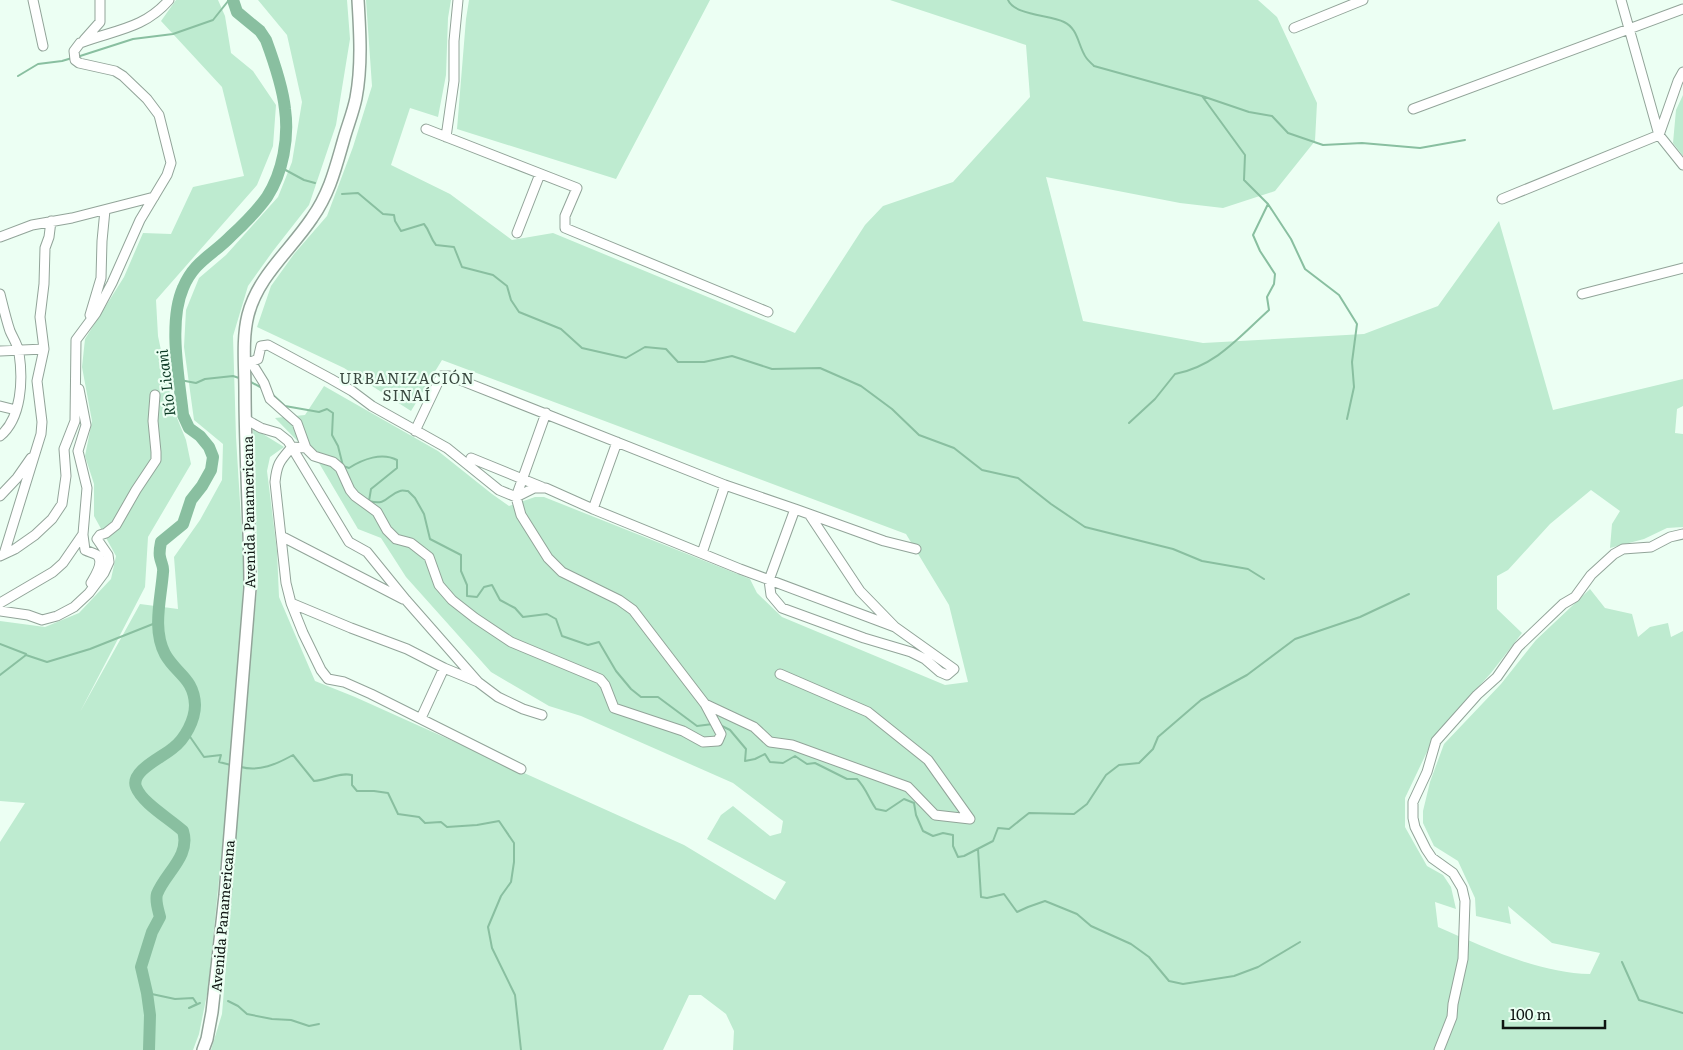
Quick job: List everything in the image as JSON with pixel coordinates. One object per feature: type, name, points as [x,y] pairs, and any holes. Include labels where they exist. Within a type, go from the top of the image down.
[{"type":"main road","name":"Avenida Panamericana","points":[[202,1050],[207,1039],[212,1012],[225,895],[250,588],[245,419],[248,316],[257,290],[264,278],[316,212],[336,170],[355,99],[359,72],[358,0]]},
{"type":"street","points":[[33,0],[44,46]]},
{"type":"street","points":[[2,555],[35,535],[52,519],[62,504],[66,476],[64,449],[75,421],[76,340],[88,324],[112,283],[140,220],[167,175],[171,163],[159,115],[147,99],[123,76],[115,71],[86,65],[76,60],[74,51],[100,22],[100,0]]},
{"type":"street","points":[[80,43],[140,24],[156,14],[169,0]]},
{"type":"street","points":[[446,137],[454,81],[454,41],[458,0]]},
{"type":"street","points":[[1294,28],[1363,0]]},
{"type":"street","points":[[1621,0],[1659,135],[1683,166]]},
{"type":"street","points":[[1413,109],[1683,9]]},
{"type":"street","points":[[1502,198],[1659,135],[1683,72]]},
{"type":"street","points":[[426,129],[577,188],[565,216],[565,228],[768,312]]},
{"type":"street","points":[[517,234],[540,174]]},
{"type":"street","points":[[0,237],[32,225],[105,210],[154,197]]},
{"type":"street","points":[[88,324],[101,278],[105,210]]},
{"type":"street","points":[[2,555],[41,434],[42,422],[37,381],[44,349],[40,317],[44,284],[45,248],[49,236],[50,222]]},
{"type":"street","points":[[1582,294],[1683,268]]},
{"type":"street","points":[[0,294],[10,329],[19,351],[19,389],[16,410],[12,422],[0,436]]},
{"type":"street","points":[[546,413],[516,497],[521,515],[548,558],[562,572],[620,600],[633,610],[705,704],[721,734],[718,741],[703,742],[683,731],[614,708],[605,685],[600,679],[511,642],[452,600],[439,585],[428,557],[411,543],[396,539],[387,530],[377,512],[350,490],[340,468],[333,462],[314,456],[306,448],[297,423],[270,399],[264,383],[247,362],[258,358],[261,346],[268,345],[352,391],[372,406],[447,448],[499,490],[516,497],[534,488],[546,488]]},
{"type":"street","points":[[0,351],[44,349]]},
{"type":"street","points":[[74,607],[92,581],[99,567],[100,560],[98,556],[85,550],[83,534],[87,488],[78,451],[86,425],[75,369]]},
{"type":"street","points":[[414,431],[438,381],[441,376],[446,375],[546,413],[726,486],[884,541],[916,549]]},
{"type":"street","points":[[0,611],[28,615],[42,620],[57,616],[74,607],[89,593],[104,573],[109,562],[108,555],[97,539],[116,525],[156,460],[153,421],[155,395]]},
{"type":"street","points":[[0,406],[16,410]]},
{"type":"street","points":[[245,419],[261,428],[278,433],[288,440],[350,542],[367,552],[406,600],[478,682],[498,697],[523,709],[542,715]]},
{"type":"street","points":[[593,509],[617,442]]},
{"type":"street","points":[[292,447],[306,448]]},
{"type":"street","points":[[292,447],[277,466],[276,474],[276,501],[286,584],[291,603],[306,640],[328,679],[344,682],[421,718],[521,769]]},
{"type":"street","points":[[0,496],[17,478],[36,451]]},
{"type":"street","points":[[470,458],[769,580],[895,627]]},
{"type":"street","points":[[702,553],[726,486]]},
{"type":"street","points":[[795,509],[769,580],[771,595],[782,608],[864,638],[911,652],[925,659],[940,672],[947,675],[954,669],[895,627],[860,591],[809,514]]},
{"type":"street","points":[[0,603],[53,572],[64,563],[83,534]]},
{"type":"street","points":[[1439,1050],[1452,1017],[1463,960],[1465,901],[1462,888],[1453,873],[1432,858],[1426,850],[1415,827],[1413,818],[1413,802],[1427,772],[1436,741],[1477,695],[1497,678],[1518,647],[1563,604],[1575,597],[1591,575],[1614,554],[1623,549],[1651,547],[1670,537],[1683,534]]},
{"type":"street","points":[[281,536],[406,600]]},
{"type":"street","points":[[291,603],[407,649],[444,668],[478,682]]},
{"type":"street","points":[[421,718],[444,668]]},
{"type":"street","points":[[705,704],[754,726],[770,742],[792,745],[908,787],[935,815],[970,819],[928,760],[868,712],[780,674]]},
{"type":"green space","points":[[176,0],[218,0],[225,16],[231,53],[253,71],[276,105],[273,146],[257,185],[156,300],[158,336],[173,408],[186,440],[191,464],[148,537],[145,587],[80,712],[140,604],[178,609],[174,557],[200,520],[222,480],[223,444],[194,420],[184,347],[186,310],[199,278],[226,255],[278,197],[292,162],[302,102],[287,35],[258,0],[347,0],[350,39],[336,125],[309,205],[248,286],[233,336],[236,437],[244,568],[236,710],[208,989],[199,1034],[193,1050],[0,1050],[0,842],[25,803],[0,801],[0,621],[45,627],[79,613],[111,579],[116,556],[94,516],[94,484],[85,456],[92,421],[82,367],[85,339],[124,277],[143,233],[171,234],[193,187],[244,176],[222,87],[161,21]]},
{"type":"green space","points":[[366,0],[451,0],[448,18],[446,75],[438,117],[410,108],[391,165],[450,194],[512,240],[553,233],[795,333],[865,225],[883,206],[953,182],[1030,97],[1026,45],[890,0],[1258,0],[1277,17],[1317,103],[1315,141],[1275,191],[1223,208],[1180,203],[1046,177],[1083,321],[1203,343],[1364,334],[1438,306],[1499,221],[1553,410],[1683,379],[1683,406],[1677,409],[1675,433],[1683,434],[1683,527],[1667,528],[1644,539],[1610,548],[1612,524],[1620,511],[1591,490],[1550,524],[1508,570],[1497,576],[1497,609],[1522,633],[1491,673],[1435,735],[1405,798],[1405,827],[1427,866],[1443,875],[1451,887],[1456,909],[1435,902],[1438,927],[1531,964],[1570,973],[1590,974],[1600,953],[1552,943],[1508,906],[1511,924],[1476,916],[1475,898],[1458,861],[1434,846],[1423,823],[1423,811],[1430,782],[1444,744],[1501,684],[1536,640],[1590,589],[1605,608],[1632,614],[1638,637],[1650,627],[1668,623],[1671,637],[1683,631],[1683,1050],[733,1050],[734,1031],[726,1014],[701,995],[689,995],[663,1050],[211,1050],[222,1014],[231,903],[235,811],[258,580],[253,428],[284,447],[270,457],[267,471],[277,551],[279,597],[315,681],[355,697],[684,845],[775,900],[786,882],[707,839],[721,815],[733,806],[770,836],[781,833],[783,821],[733,783],[581,716],[549,706],[491,672],[406,577],[381,538],[358,529],[319,463],[275,418],[305,415],[324,386],[438,451],[509,506],[535,497],[544,497],[750,579],[757,593],[782,617],[945,685],[968,682],[949,605],[906,534],[442,360],[411,411],[344,368],[257,327],[271,286],[294,254],[327,216],[353,147],[372,86]]},
{"type":"green space","points":[[469,0],[710,0],[616,179],[457,129]]},
{"type":"green space","points":[[1683,95],[1683,156],[1673,143],[1676,110]]},
{"type":"waterway","points":[[77,57],[133,39],[173,34],[213,20],[229,0]]},
{"type":"waterway","name":"Río Licani","points":[[149,1050],[150,1015],[141,967],[152,932],[160,917],[157,894],[176,864],[185,840],[183,831],[144,799],[139,793],[135,781],[142,770],[182,740],[195,711],[194,696],[188,682],[169,661],[161,644],[158,614],[163,567],[160,550],[161,542],[183,524],[191,500],[211,470],[213,457],[209,447],[200,436],[189,428],[183,415],[177,368],[176,317],[187,279],[204,259],[224,243],[245,222],[259,207],[273,187],[284,154],[286,131],[284,101],[266,40],[260,31],[237,12],[233,0]]},
{"type":"waterway","points":[[1008,0],[1017,9],[1064,22],[1072,28],[1086,57],[1094,66],[1202,96],[1249,112],[1272,116],[1288,133],[1323,145],[1362,143],[1420,148],[1465,140]]},
{"type":"waterway","points":[[18,76],[38,64],[72,58]]},
{"type":"waterway","points":[[1202,96],[1245,155],[1244,180],[1268,204],[1291,239],[1305,269],[1339,295],[1357,324],[1352,362],[1354,387],[1347,419]]},
{"type":"waterway","points":[[280,167],[304,180],[315,183]]},
{"type":"waterway","points":[[342,194],[358,193],[383,214],[394,215],[401,231],[424,224],[436,245],[454,247],[462,267],[493,275],[507,286],[511,300],[519,312],[561,329],[582,348],[626,358],[645,347],[666,349],[678,362],[704,362],[732,356],[772,369],[820,368],[861,386],[892,409],[919,435],[954,448],[982,470],[1018,478],[1051,504],[1085,527],[1173,549],[1202,561],[1248,569],[1264,579]]},
{"type":"waterway","points":[[1129,423],[1155,399],[1175,374],[1190,370],[1215,357],[1237,340],[1269,310],[1267,297],[1274,284],[1275,274],[1260,251],[1253,235],[1268,204]]},
{"type":"waterway","points":[[180,380],[196,383],[205,379],[233,376],[239,378]]},
{"type":"waterway","points":[[249,381],[262,388]]},
{"type":"waterway","points":[[271,393],[285,406],[319,412],[327,409],[333,413],[332,435],[338,446],[343,466],[349,468],[366,459],[379,457],[397,460],[397,468],[371,489],[369,501],[380,502],[395,493],[408,491],[415,498],[424,514],[430,539],[461,555],[461,571],[467,585],[467,596],[477,597],[484,587],[492,585],[500,600],[515,608],[523,617],[547,614],[556,619],[562,636],[588,645],[599,642],[616,671],[631,689],[641,697],[658,697],[697,726],[713,724]]},
{"type":"waterway","points":[[720,725],[730,730],[746,749],[745,761],[765,754],[770,762],[783,763],[795,756],[807,764],[815,763],[847,779],[857,779],[876,809],[886,811],[904,799],[914,803],[916,815],[923,831],[933,836],[943,833],[953,835],[953,846],[958,857],[964,856],[993,841],[998,828],[1009,829],[1029,813],[1074,814],[1087,804],[1106,775],[1119,765],[1139,763],[1153,749],[1158,737],[1201,700],[1247,675],[1295,639],[1360,617],[1409,594]]},
{"type":"waterway","points":[[0,675],[26,655],[47,662],[90,649],[158,622]]},
{"type":"waterway","points":[[0,644],[26,654]]},
{"type":"waterway","points":[[186,731],[204,757],[221,755],[219,762],[231,765]]},
{"type":"waterway","points":[[241,767],[261,768],[293,755],[314,781],[347,774],[352,775],[352,785],[357,791],[388,793],[398,814],[419,817],[425,823],[441,822],[447,827],[499,821],[514,843],[514,862],[511,882],[501,896],[488,927],[492,948],[515,995],[521,1050]]},
{"type":"waterway","points":[[978,849],[981,897],[987,898],[1004,894],[1017,912],[1045,901],[1077,914],[1091,926],[1131,944],[1149,957],[1169,981],[1183,984],[1234,976],[1258,967],[1300,942]]},
{"type":"waterway","points":[[1622,962],[1639,1000],[1683,1013]]},
{"type":"waterway","points":[[147,993],[175,999],[193,998],[197,1004],[189,1008],[200,1003]]},
{"type":"waterway","points":[[228,1001],[238,1006],[247,1014],[272,1019],[291,1020],[309,1026],[319,1024]]},
{"type":"district","name":"URBANIZACIÓN SINAÍ","points":[[407,386]]}]
